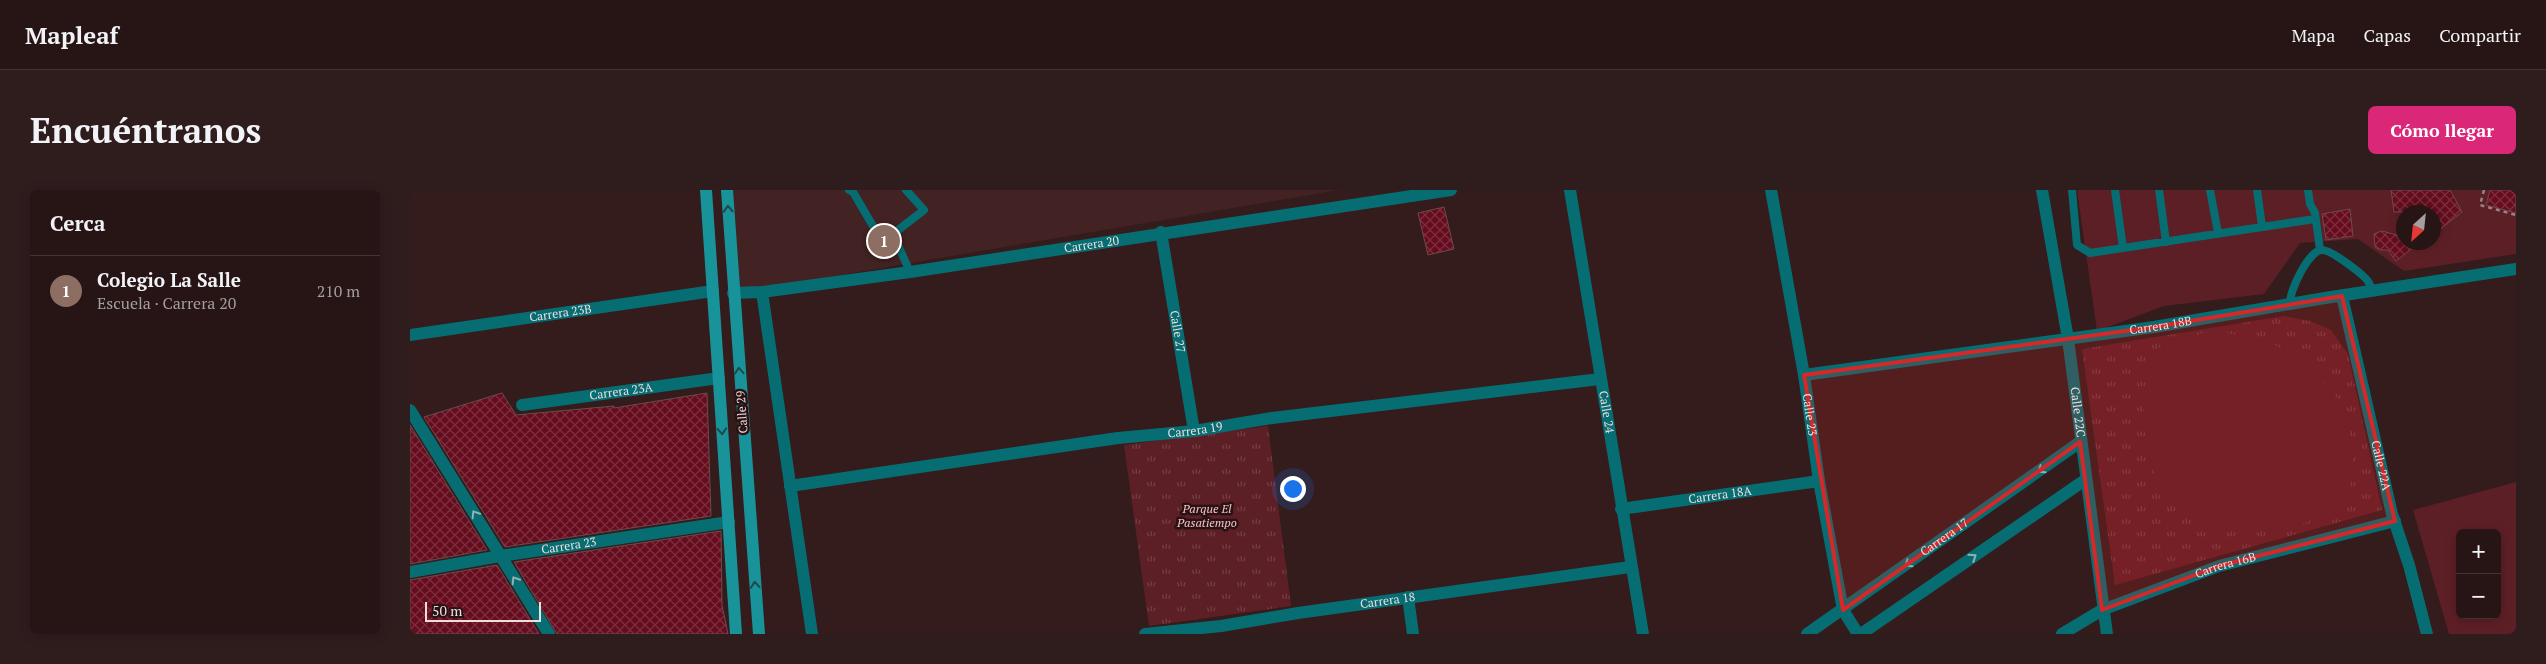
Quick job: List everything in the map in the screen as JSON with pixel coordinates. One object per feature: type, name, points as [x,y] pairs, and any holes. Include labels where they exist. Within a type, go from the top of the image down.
[{"type":"main road","name":"Calle 29","points":[[706,190],[736,634]]},
{"type":"main road","name":"Calle 29","points":[[727,190],[759,634]]},
{"type":"street","name":"Carrera 20","points":[[733,293],[762,292],[910,272],[1161,232],[1451,190]]},
{"type":"street","name":"Calle 24","points":[[1570,190],[1630,567],[1643,634]]},
{"type":"street","name":"Calle 23","points":[[1772,190],[1804,376],[1819,481],[1843,610],[1860,634]]},
{"type":"street","name":"Calle 22C","points":[[2042,190],[2068,339],[2102,610],[2107,634]]},
{"type":"street","name":"Calle 27","points":[[1161,232],[1194,431]]},
{"type":"street","name":"Carrera 18B","points":[[1804,376],[2154,327],[2516,269]]},
{"type":"street","name":"Carrera 23B","points":[[410,335],[713,291]]},
{"type":"street","points":[[762,292],[812,634]]},
{"type":"street","name":"Calle 22A","points":[[2342,296],[2395,521],[2427,634]]},
{"type":"street","name":"Carrera 23A","points":[[522,406],[719,378]]},
{"type":"street","name":"Carrera 19","points":[[790,486],[1118,438],[1194,431],[1272,418],[1600,379]]},
{"type":"street","points":[[410,410],[549,634]]},
{"type":"street","name":"Carrera 17","points":[[1807,634],[2080,442]]},
{"type":"street","points":[[1860,634],[2085,480]]},
{"type":"street","name":"Carrera 18A","points":[[1621,509],[1819,481]]},
{"type":"street","name":"Carrera 16B","points":[[2062,634],[2102,610],[2219,566],[2395,521]]},
{"type":"street","name":"Carrera 23","points":[[410,572],[500,556],[729,522]]},
{"type":"street","name":"Carrera 18","points":[[1145,634],[1222,630],[1298,612],[1630,567]]},
{"type":"street","points":[[1408,597],[1413,634]]},
{"type":"lane","points":[[853,190],[880,238],[884,240],[924,210],[906,190]]},
{"type":"lane","points":[[2072,190],[2078,245],[2090,253],[2218,232],[2316,219]]},
{"type":"lane","points":[[2115,190],[2123,248]]},
{"type":"lane","points":[[2159,190],[2166,242]]},
{"type":"lane","points":[[2210,190],[2218,232]]},
{"type":"lane","points":[[2257,190],[2262,226]]},
{"type":"lane","points":[[2308,190],[2316,219],[2320,250]]},
{"type":"lane","points":[[893,234],[910,272]]},
{"type":"lane","points":[[2290,304],[2289,295],[2296,280],[2313,255],[2320,250],[2329,250],[2360,274],[2369,282],[2371,291]]},
{"type":"path","points":[[2484,190],[2480,205],[2516,215]]},
{"type":"highlighted area","points":[[2342,296],[2395,521],[2219,566],[2102,610],[2080,442],[1843,610],[1804,375],[2154,327]]},
{"type":"shaded area","points":[[729,190],[1339,190],[735,293]]},
{"type":"green space","points":[[2077,190],[2516,190],[2516,254],[2404,271],[2358,239],[2300,243],[2264,294],[2164,306],[2097,331]]},
{"type":"green space","points":[[2284,316],[2310,321],[2331,330],[2348,354],[2382,510],[2115,585],[2082,349]]},
{"type":"green space","points":[[2212,331],[2261,338],[2307,362],[2337,398],[2353,444],[2352,479],[2349,490],[2340,506],[2310,521],[2290,527],[2250,528],[2213,526],[2187,513],[2172,501],[2150,466],[2145,433],[2144,408],[2149,374],[2158,348],[2175,341]]},
{"type":"green space","name":"Parque El Pasatiempo","points":[[1268,426],[1291,606],[1149,626],[1124,445]]},
{"type":"green space","points":[[2516,482],[2516,634],[2449,634],[2413,510]]},
{"type":"building","points":[[2391,190],[2450,190],[2462,212],[2441,228],[2441,205],[2396,205],[2396,212],[2394,212]]},
{"type":"building","points":[[2490,190],[2516,190],[2516,213],[2486,205]]},
{"type":"building","points":[[1444,207],[1454,249],[1428,255],[1418,213]]},
{"type":"building","points":[[2350,209],[2353,236],[2326,240],[2322,214]]},
{"type":"building","points":[[2382,231],[2396,235],[2396,250],[2410,250],[2396,261],[2388,250],[2380,250],[2375,247],[2374,234]]},
{"type":"building","points":[[502,393],[516,415],[614,406],[614,408],[707,393],[711,516],[505,547],[424,417]]},
{"type":"building","points":[[410,425],[487,550],[410,564]]},
{"type":"building","points":[[721,531],[722,605],[728,634],[557,634],[514,562]]},
{"type":"building","points":[[497,565],[539,634],[410,634],[410,580]]},
{"type":"place","name":"Colegio La Salle","points":[[884,241]]}]
